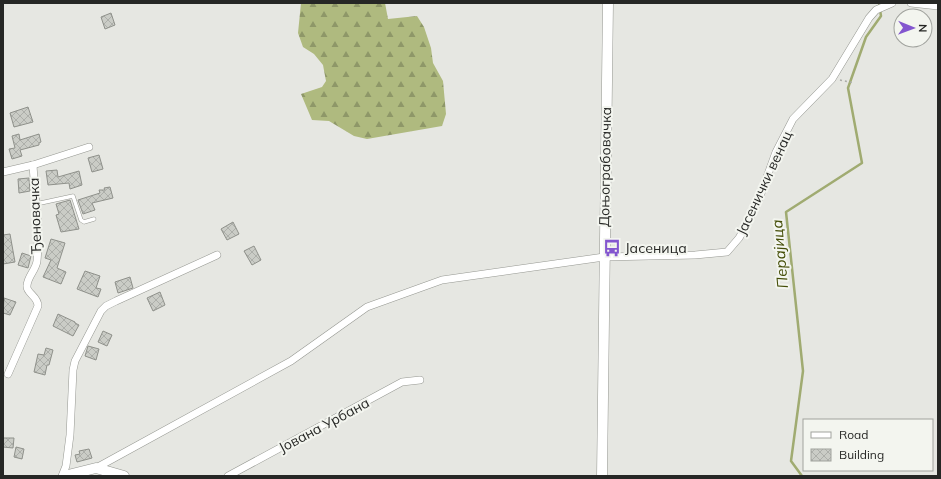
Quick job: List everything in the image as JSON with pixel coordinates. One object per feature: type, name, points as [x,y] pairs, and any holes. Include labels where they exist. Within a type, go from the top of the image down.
[{"type":"street","name":"Доњограбовачка","points":[[602,476],[608,3]]},
{"type":"street","name":"Јасенички венац","points":[[604,257],[695,255],[727,252],[739,238],[746,226],[759,199],[776,152],[793,120],[832,79],[869,18],[876,10],[892,3]]},
{"type":"street","points":[[911,3],[938,6]]},
{"type":"street","name":"Ђеновачка","points":[[3,172],[33,165],[89,147]]},
{"type":"street","name":"Ђеновачка","points":[[8,374],[38,306],[37,299],[27,289],[27,285],[35,270],[37,259],[36,204],[33,165]]},
{"type":"street","points":[[63,476],[66,466],[70,435],[74,365],[78,352],[101,311],[106,306],[116,301],[218,255]]},
{"type":"street","points":[[63,476],[96,468],[291,361],[367,307],[442,280],[604,257]]},
{"type":"street","name":"Јована Урбана","points":[[228,476],[402,382],[420,380]]},
{"type":"street","points":[[96,468],[124,476]]},
{"type":"lane","points":[[36,204],[73,196],[81,220],[84,222],[94,219]]},
{"type":"path","points":[[841,80],[854,83]]},
{"type":"green space","points":[[301,3],[385,3],[388,19],[417,16],[424,27],[431,48],[433,63],[443,81],[446,114],[442,126],[367,139],[354,136],[329,121],[312,120],[301,94],[322,87],[326,81],[323,65],[314,54],[303,47],[298,33]]},
{"type":"building","points":[[111,13],[115,25],[105,29],[101,17]]},
{"type":"building","points":[[28,107],[33,122],[14,127],[10,113]]},
{"type":"building","points":[[19,134],[20,140],[39,134],[41,142],[39,145],[20,150],[22,156],[12,159],[9,149],[15,148],[12,136]]},
{"type":"building","points":[[99,155],[103,169],[92,172],[88,158]]},
{"type":"building","points":[[57,170],[58,177],[79,171],[82,185],[70,189],[69,183],[48,185],[46,171]]},
{"type":"building","points":[[29,178],[30,191],[19,193],[18,179]]},
{"type":"building","points":[[110,187],[113,198],[92,203],[95,210],[83,214],[78,200],[100,193],[99,190],[105,190],[104,188]]},
{"type":"building","points":[[70,200],[79,229],[61,232],[56,215],[59,214],[56,204]]},
{"type":"building","points":[[233,222],[239,234],[227,240],[221,229]]},
{"type":"building","points":[[10,234],[15,262],[3,264],[3,235]]},
{"type":"building","points":[[51,239],[65,243],[57,268],[66,272],[61,284],[43,277],[51,260],[45,258]]},
{"type":"building","points":[[254,246],[261,260],[252,265],[244,251]]},
{"type":"building","points":[[22,253],[31,256],[28,268],[18,265]]},
{"type":"building","points":[[85,271],[100,276],[96,288],[101,289],[98,297],[77,289]]},
{"type":"building","points":[[130,277],[133,288],[118,293],[115,282]]},
{"type":"building","points":[[160,292],[165,305],[153,311],[147,298]]},
{"type":"building","points":[[4,298],[16,302],[10,315],[3,313]]},
{"type":"building","points":[[58,314],[79,325],[73,336],[53,326]]},
{"type":"building","points":[[103,331],[112,335],[107,346],[98,342]]},
{"type":"building","points":[[88,346],[99,349],[96,360],[85,356]]},
{"type":"building","points":[[46,348],[53,350],[45,375],[34,372],[38,354],[44,355]]},
{"type":"building","points":[[3,438],[14,438],[13,448],[3,447]]},
{"type":"building","points":[[16,447],[24,449],[22,459],[14,457]]},
{"type":"building","points":[[89,449],[92,458],[77,462],[75,455],[80,454],[79,451]]},
{"type":"waterway","name":"Перајица","points":[[802,476],[791,461],[803,371],[786,212],[862,163],[848,88],[866,37],[881,16],[879,3]]},
{"type":"place","name":"Јасеница","points":[[612,248]]}]
